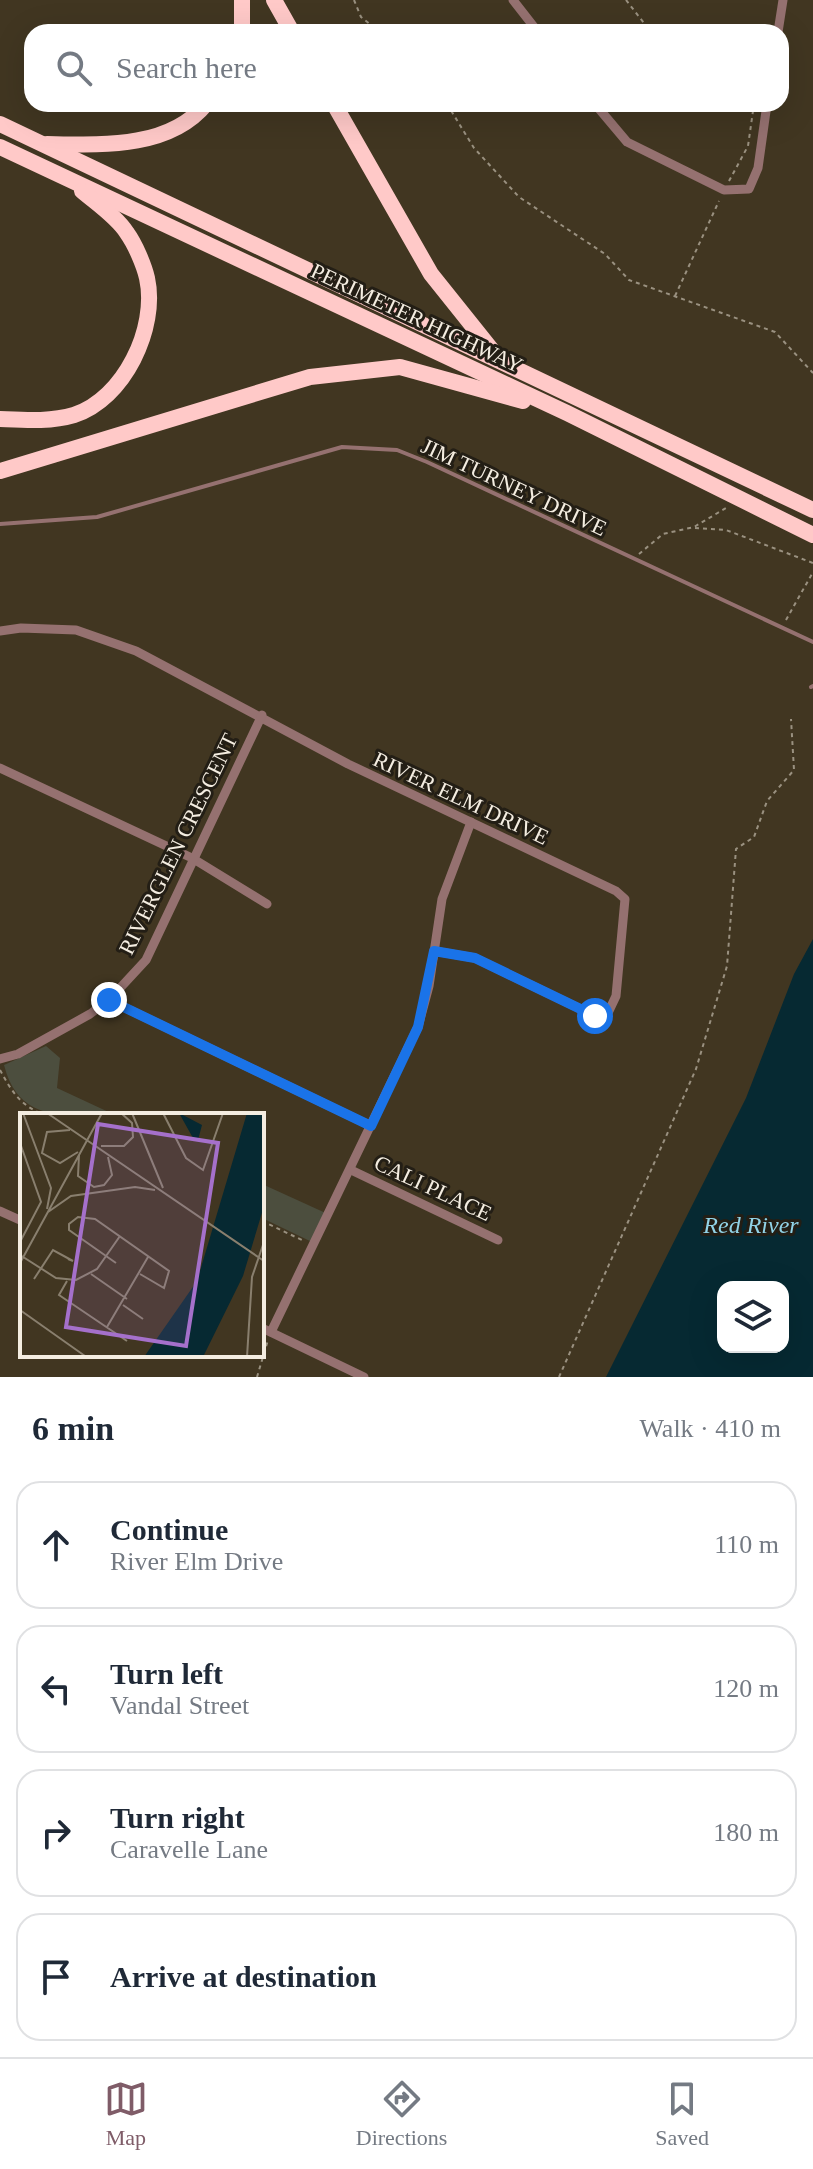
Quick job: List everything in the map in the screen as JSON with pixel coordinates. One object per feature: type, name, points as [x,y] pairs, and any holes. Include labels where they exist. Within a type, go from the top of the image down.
[{"type":"highway","points":[[242,0],[242,24]]},
{"type":"highway","points":[[274,0],[288,24]]},
{"type":"highway","points":[[39,143],[106,145],[155,136],[193,120],[200,112]]},
{"type":"highway","points":[[339,112],[431,274],[498,358]]},
{"type":"highway","name":"PERIMETER HIGHWAY","points":[[0,124],[813,510]]},
{"type":"highway","name":"PERIMETER HIGHWAY","points":[[0,147],[567,413],[732,504],[813,535]]},
{"type":"highway","points":[[0,419],[36,420],[75,415],[105,397],[131,368],[146,326],[147,278],[126,231],[69,179]]},
{"type":"highway","points":[[0,471],[310,377],[400,367],[567,413]]},
{"type":"street","points":[[513,0],[532,24]]},
{"type":"street","points":[[779,24],[783,0]]},
{"type":"street","points":[[602,112],[627,142],[724,190],[742,192],[755,180],[766,112]]},
{"type":"street","name":"RIVER ELM DRIVE","points":[[0,631],[48,627],[99,637],[136,651],[262,715],[348,764],[616,891],[625,899],[616,996],[607,1015],[595,1016],[475,958],[434,951]]},
{"type":"street","name":"RIVERGLEN CRESCENT","points":[[0,1059],[18,1054],[62,1032],[109,1000],[146,960],[262,715]]},
{"type":"street","points":[[0,768],[192,858],[267,904]]},
{"type":"street","points":[[364,1377],[266,1330],[314,1246],[418,1027],[442,899],[471,822]]},
{"type":"street","points":[[109,1000],[371,1126]]},
{"type":"street","name":"CALI PLACE","points":[[351,1170],[498,1240]]},
{"type":"street","points":[[0,1211],[20,1220]]},
{"type":"lane","name":"JIM TURNEY DRIVE","points":[[0,524],[97,517],[320,452],[365,446],[397,450],[813,642]]},
{"type":"path","points":[[354,0],[361,17],[370,24]]},
{"type":"path","points":[[626,0],[645,24]]},
{"type":"path","points":[[452,112],[474,148],[519,197],[605,254],[629,280],[775,332],[813,373]]},
{"type":"path","points":[[674,297],[748,146],[753,112]]},
{"type":"path","points":[[694,527],[732,504]]},
{"type":"path","points":[[633,561],[649,542],[663,534],[694,527],[726,530],[813,563]]},
{"type":"path","points":[[782,628],[813,572]]},
{"type":"path","points":[[559,1377],[696,1069],[727,966],[736,849],[754,837],[767,801],[794,770],[791,719]]},
{"type":"path","points":[[0,1069],[12,1094],[40,1113]]},
{"type":"path","points":[[264,1222],[314,1246]]},
{"type":"path","points":[[257,1377],[261,1357]]},
{"type":"green space","points":[[46,1046],[60,1058],[57,1088],[111,1113],[52,1113],[33,1107],[21,1098],[11,1084],[4,1065]]},
{"type":"green space","points":[[264,1185],[330,1215],[312,1242],[264,1219]]},
{"type":"water","name":"Red River","points":[[813,939],[813,1377],[606,1377],[746,1098],[794,974]]},
{"type":"route","points":[[109,1000],[371,1126],[418,1027],[434,951],[475,958],[595,1016]]}]
